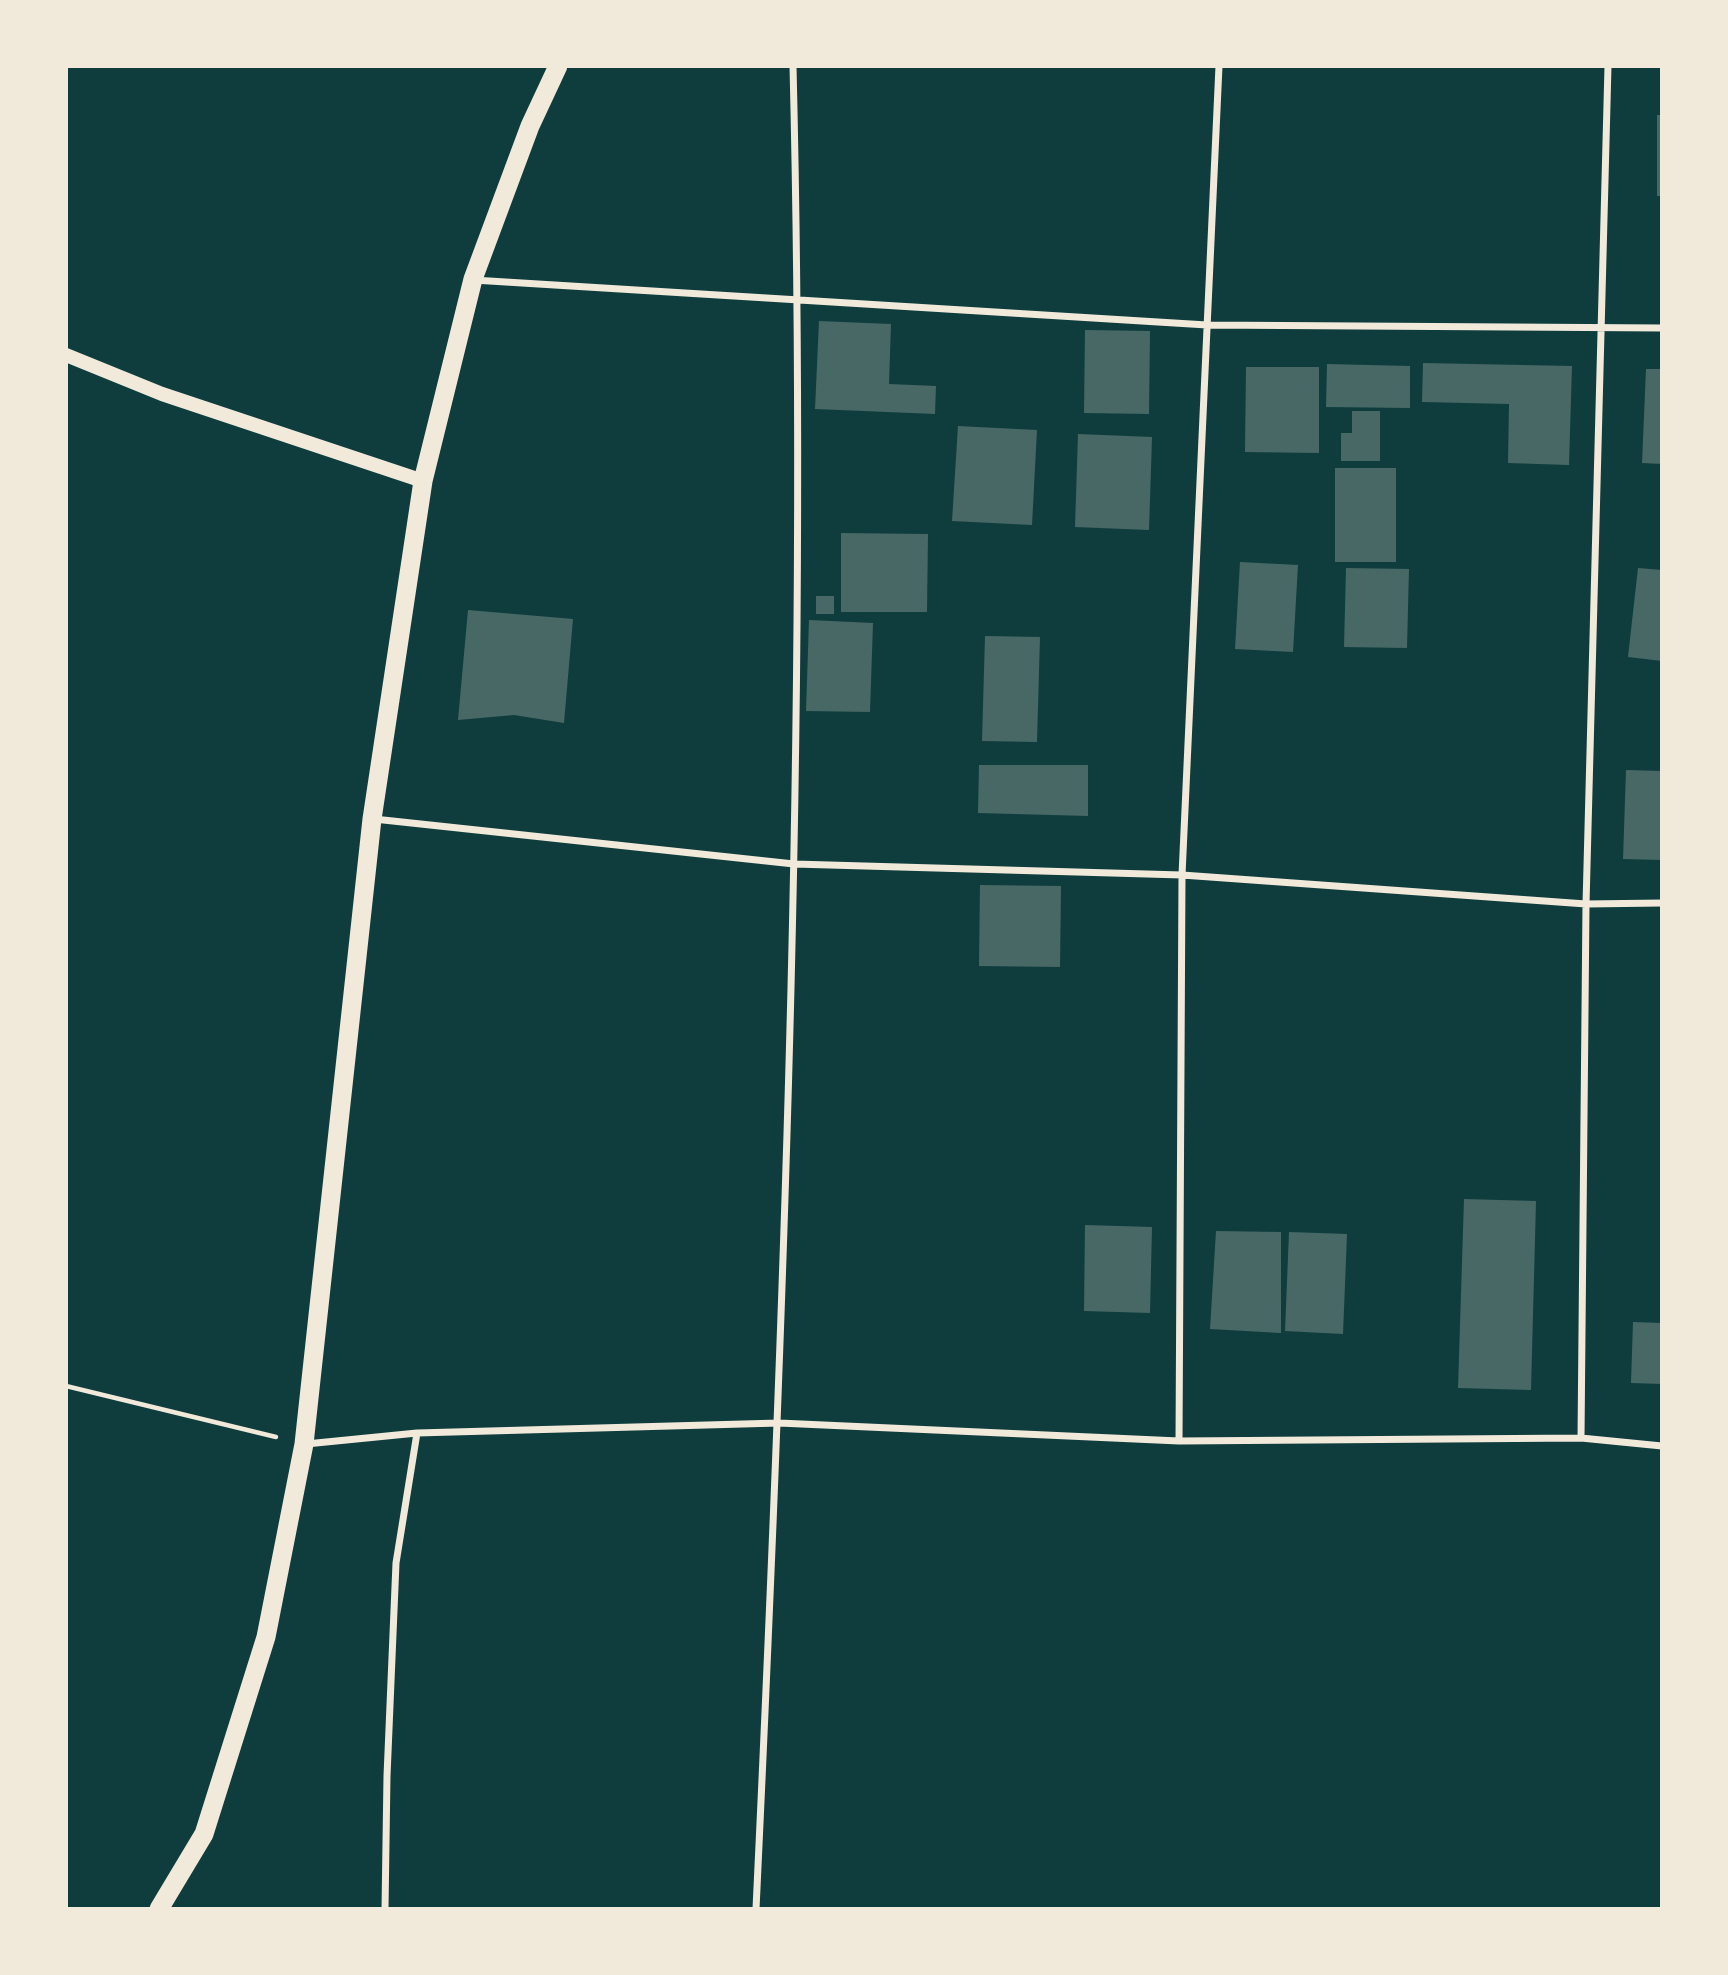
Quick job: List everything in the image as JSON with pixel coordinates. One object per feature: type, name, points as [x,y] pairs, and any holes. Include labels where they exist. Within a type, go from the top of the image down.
[{"type":"highway","points":[[159,1909],[204,1833],[266,1637],[304,1444],[372,819],[423,481],[472,279],[530,126],[558,66]]},
{"type":"main road","points":[[66,355],[162,394],[423,481]]},
{"type":"street","points":[[755,1909],[779,1423],[794,864],[798,299],[793,66]]},
{"type":"street","points":[[1180,1441],[1182,875],[1219,66]]},
{"type":"street","points":[[1581,1438],[1586,904],[1608,66]]},
{"type":"street","points":[[472,279],[1207,325],[1661,328]]},
{"type":"street","points":[[372,819],[794,864],[1182,875],[1586,904],[1661,903]]},
{"type":"street","points":[[304,1444],[417,1433],[779,1423],[1180,1441],[1581,1438],[1661,1447]]},
{"type":"street","points":[[385,1909],[387,1776],[396,1563],[417,1433]]},
{"type":"path","points":[[66,1386],[304,1444]]},
{"type":"building","points":[[1657,115],[1662,115],[1662,196],[1657,196]]},
{"type":"building","points":[[819,321],[891,324],[889,384],[936,386],[935,414],[815,409]]},
{"type":"building","points":[[1085,330],[1150,331],[1149,414],[1084,413]]},
{"type":"building","points":[[1423,363],[1572,366],[1569,465],[1508,463],[1509,404],[1422,402]]},
{"type":"building","points":[[1327,364],[1410,366],[1410,408],[1326,407]]},
{"type":"building","points":[[1246,367],[1319,367],[1319,453],[1245,452]]},
{"type":"building","points":[[1646,369],[1662,369],[1662,464],[1642,463]]},
{"type":"building","points":[[1352,411],[1380,411],[1380,461],[1341,461],[1341,433],[1352,433]]},
{"type":"building","points":[[958,426],[1037,430],[1032,525],[952,521]]},
{"type":"building","points":[[1078,434],[1152,437],[1149,530],[1075,527]]},
{"type":"building","points":[[1335,468],[1396,468],[1396,562],[1335,562]]},
{"type":"building","points":[[841,533],[928,534],[927,612],[841,612]]},
{"type":"building","points":[[1240,562],[1298,565],[1293,652],[1235,649]]},
{"type":"building","points":[[1346,568],[1409,569],[1407,648],[1344,647]]},
{"type":"building","points":[[1638,568],[1662,570],[1662,661],[1628,657]]},
{"type":"building","points":[[816,596],[834,596],[834,614],[816,614]]},
{"type":"building","points":[[468,610],[573,619],[564,723],[514,715],[458,720]]},
{"type":"building","points":[[809,620],[873,623],[870,712],[806,711]]},
{"type":"building","points":[[985,636],[1040,637],[1037,742],[982,741]]},
{"type":"building","points":[[979,765],[1088,765],[1088,816],[978,813]]},
{"type":"building","points":[[1626,770],[1662,771],[1662,860],[1623,859]]},
{"type":"building","points":[[980,885],[1061,886],[1060,967],[979,966]]},
{"type":"building","points":[[1464,1199],[1536,1201],[1531,1390],[1458,1388]]},
{"type":"building","points":[[1085,1225],[1152,1227],[1150,1313],[1084,1311]]},
{"type":"building","points":[[1216,1231],[1281,1232],[1281,1333],[1210,1329]]},
{"type":"building","points":[[1289,1232],[1347,1234],[1343,1334],[1285,1331]]},
{"type":"building","points":[[1633,1322],[1662,1323],[1662,1384],[1631,1383]]}]
